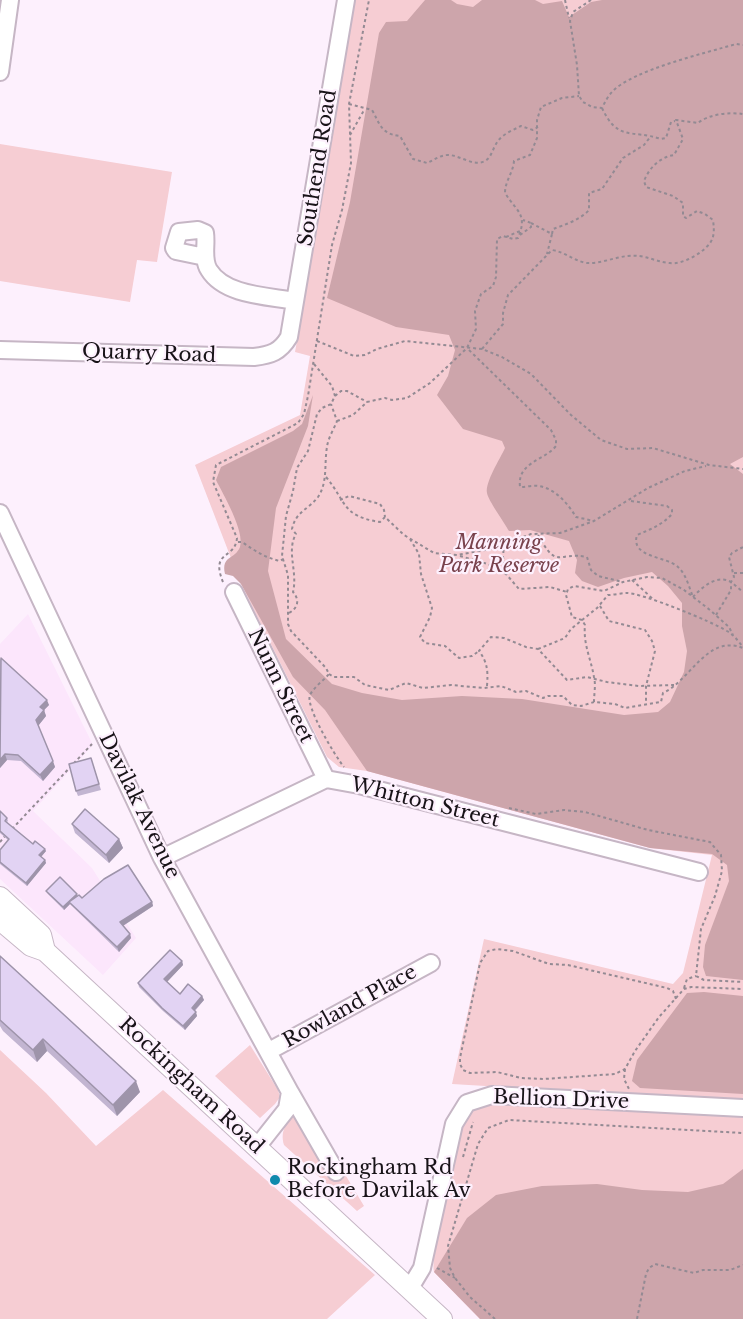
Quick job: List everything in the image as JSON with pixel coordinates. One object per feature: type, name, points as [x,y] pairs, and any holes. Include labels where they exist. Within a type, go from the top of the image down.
[{"type":"main road","name":"Rockingham Road","points":[[2,908],[41,935],[45,951],[442,1319]]},
{"type":"street","points":[[0,72],[10,0]]},
{"type":"street","name":"Southend Road","points":[[289,337],[346,0]]},
{"type":"street","points":[[205,258],[208,269],[219,281],[229,286],[247,293],[296,301]]},
{"type":"street","name":"Quarry Road","points":[[0,350],[254,357],[272,355],[283,347],[289,337]]},
{"type":"street","name":"Davilak Avenue","points":[[0,513],[162,858],[336,1172]]},
{"type":"street","name":"Nunn Street","points":[[234,592],[326,779]]},
{"type":"street","name":"Whitton Street","points":[[162,858],[326,779],[359,785],[699,872]]},
{"type":"street","name":"Rowland Place","points":[[269,1051],[431,963]]},
{"type":"street","points":[[257,1147],[287,1109],[290,1092]]},
{"type":"street","name":"Bellion Drive","points":[[410,1288],[422,1268],[453,1124],[467,1103],[492,1095],[743,1108]]},
{"type":"path","points":[[234,592],[222,581],[219,566],[221,558],[235,547],[237,538],[213,482],[216,465],[298,423],[304,414],[315,364],[332,245],[342,210],[351,163],[349,104],[369,0]]},
{"type":"path","points":[[565,0],[577,65],[579,96],[592,107],[602,108]]},
{"type":"path","points":[[570,21],[573,12],[591,0]]},
{"type":"path","points":[[602,108],[613,90],[630,80],[668,64],[736,44],[743,45]]},
{"type":"path","points":[[520,235],[523,220],[521,213],[505,193],[505,184],[514,161],[530,155],[537,138],[539,111],[543,105],[562,98],[579,96]]},
{"type":"path","points":[[349,104],[372,110],[377,122],[387,133],[402,138],[413,159],[426,163],[441,156],[450,155],[467,161],[483,162],[488,158],[498,140],[506,134],[521,126],[533,130],[538,127]]},
{"type":"path","points":[[602,108],[609,122],[619,132],[651,136],[661,140],[666,138],[671,122],[676,120],[698,123],[705,117],[721,116],[729,112],[743,114]]},
{"type":"path","points":[[350,135],[363,112],[369,109]]},
{"type":"path","points":[[482,349],[503,324],[503,313],[508,295],[552,250],[589,263],[646,256],[670,263],[680,262],[697,255],[710,243],[715,231],[713,220],[697,211],[686,218],[683,216],[683,203],[673,196],[646,187],[644,181],[653,166],[666,156],[674,155],[683,139],[676,120]]},
{"type":"path","points":[[547,254],[553,229],[562,228],[584,216],[589,210],[589,192],[602,189],[623,158],[644,145],[651,136]]},
{"type":"path","points":[[523,220],[552,234]]},
{"type":"path","points":[[506,237],[518,238],[527,232],[531,224]]},
{"type":"path","points":[[337,421],[353,415],[367,402],[386,398],[392,400],[407,398],[430,383],[467,348],[476,329],[475,311],[481,294],[493,286],[496,277],[497,239],[521,231]]},
{"type":"path","points":[[317,341],[354,356],[365,355],[405,341],[482,349],[502,357],[531,374],[571,415],[601,440],[627,449],[653,448],[709,465],[743,469]]},
{"type":"path","points":[[467,348],[551,430],[556,440],[556,446],[548,456],[533,460],[524,471],[520,478],[520,487],[539,486],[553,492],[566,501],[576,517],[594,521]]},
{"type":"path","points":[[315,364],[332,386],[335,396]]},
{"type":"path","points":[[367,402],[347,391],[341,391],[331,404],[322,408],[317,414],[309,451],[297,468],[283,529],[282,559],[288,575],[287,616],[291,631],[329,674],[334,677],[354,678],[365,685],[389,690],[406,683],[423,688],[451,685],[484,688],[501,686],[516,692],[526,691],[543,698],[563,696],[572,705],[581,706],[594,702],[615,704],[625,708],[661,702],[663,693],[677,685],[705,654],[716,648],[731,644],[743,647]]},
{"type":"path","points":[[288,599],[293,592],[295,580],[291,541],[296,534],[292,525],[296,516],[318,497],[326,477],[327,444],[337,421],[331,404]]},
{"type":"path","points":[[457,555],[504,544],[531,534],[560,533],[594,521],[648,488],[685,471],[709,465]]},
{"type":"path","points":[[326,477],[349,512],[366,520],[380,522],[385,517]]},
{"type":"path","points":[[340,500],[349,496],[380,504],[385,517],[409,538],[434,553],[457,555],[488,564],[506,574],[519,589],[550,587],[567,592]]},
{"type":"path","points":[[629,500],[667,506],[672,510],[672,514],[666,520],[638,535],[635,541],[638,548],[651,556],[676,565],[684,573],[693,597]]},
{"type":"path","points":[[538,534],[550,555],[555,558],[587,557],[591,570],[598,576],[623,582]]},
{"type":"path","points":[[409,538],[419,554],[424,586],[432,608],[420,638],[425,643],[445,646],[459,658],[472,656],[491,637],[504,638],[538,649],[565,638],[571,629],[608,596],[628,593],[707,621],[733,635]]},
{"type":"path","points":[[237,542],[242,542],[265,557],[280,561],[282,559]]},
{"type":"path","points":[[504,544],[503,557],[506,574]]},
{"type":"path","points":[[716,615],[731,590],[730,582],[734,577],[729,557],[743,547]]},
{"type":"path","points":[[733,573],[743,573]]},
{"type":"path","points":[[594,702],[595,679],[586,652],[585,625],[582,620],[572,617],[566,595],[574,586],[604,591],[623,582],[646,577],[662,578],[693,597],[716,615],[729,627],[743,647]]},
{"type":"path","points":[[693,597],[700,589],[723,579],[743,592]]},
{"type":"path","points":[[632,580],[656,602]]},
{"type":"path","points":[[288,613],[298,604],[293,592]]},
{"type":"path","points":[[599,605],[609,621],[645,630],[652,641],[655,651],[646,686],[646,704]]},
{"type":"path","points":[[538,649],[567,680],[588,677],[607,682],[646,686],[677,685]]},
{"type":"path","points":[[479,651],[486,661],[487,686]]},
{"type":"path","points":[[309,697],[329,674]]},
{"type":"path","points":[[0,842],[96,740]]},
{"type":"path","points":[[625,1069],[615,1074],[544,1078],[521,1078],[496,1072],[466,1072],[460,1064],[460,1058],[482,959],[488,951],[496,949],[513,951],[549,964],[579,968],[667,988],[673,991],[676,999]]},
{"type":"path","points":[[632,1095],[624,1079],[625,1069],[659,1017],[684,989],[687,979],[696,976]]},
{"type":"path","points":[[684,989],[692,987],[743,989]]},
{"type":"path","points":[[461,1162],[470,1130],[477,1116]]},
{"type":"path","points":[[495,1319],[470,1297],[455,1278],[448,1258],[452,1227],[478,1144],[488,1128],[509,1120],[743,1133]]},
{"type":"path","points":[[637,1319],[649,1268],[655,1264],[694,1273],[704,1270],[730,1270],[743,1265]]},
{"type":"path","points":[[431,1265],[455,1278]]},
{"type":"shaded area","points":[[425,0],[451,0],[457,4],[473,7],[482,0],[535,0],[543,4],[562,1],[569,17],[591,2],[602,0],[743,0],[743,457],[730,464],[743,474],[743,980],[706,976],[703,967],[705,945],[729,881],[727,865],[712,854],[650,848],[367,771],[325,710],[293,677],[241,584],[233,576],[225,574],[225,564],[238,551],[241,540],[232,513],[216,480],[221,467],[293,431],[302,424],[313,395],[308,426],[276,508],[268,571],[286,639],[332,684],[362,693],[402,700],[462,696],[522,699],[624,715],[658,712],[670,702],[684,672],[687,651],[682,626],[682,603],[652,572],[598,587],[582,581],[575,573],[577,560],[569,541],[530,530],[509,531],[487,493],[490,477],[505,448],[502,441],[463,429],[437,395],[448,376],[455,350],[449,335],[396,327],[327,298],[350,202],[379,33],[386,22],[407,21]]},
{"type":"shaded area","points":[[28,614],[93,745],[33,811],[92,868],[136,938],[103,975],[0,879],[0,644]]},
{"type":"shaded area","points":[[704,992],[743,996],[743,1094],[640,1088],[632,1081],[637,1060],[687,993]]},
{"type":"shaded area","points":[[743,1169],[743,1319],[480,1319],[434,1272],[467,1218],[496,1195],[542,1186],[597,1184],[642,1190],[688,1192],[723,1184]]},
{"type":"green space","name":"Manning Park Reserve","points":[[353,0],[743,0],[743,1319],[480,1319],[434,1272],[436,1240],[444,1193],[461,1129],[472,1112],[489,1103],[603,1093],[452,1084],[484,939],[673,984],[683,973],[712,855],[650,848],[367,771],[339,767],[327,757],[241,584],[195,465],[300,415],[310,356],[295,352]]},
{"type":"green space","points":[[0,144],[172,172],[157,262],[137,260],[130,302],[0,281]]},
{"type":"green space","points":[[250,1045],[280,1097],[260,1118],[215,1076]]},
{"type":"green space","points":[[0,1050],[46,1093],[96,1146],[163,1090],[375,1275],[327,1319],[0,1319]]},
{"type":"green space","points":[[295,1113],[343,1171],[364,1206],[357,1211],[284,1145],[285,1128]]},
{"type":"building","points":[[1,658],[47,700],[40,707],[44,710],[36,720],[53,761],[40,775],[18,755],[5,754],[0,760]]},
{"type":"building","points":[[91,758],[99,784],[76,791],[69,764]]},
{"type":"building","points":[[85,809],[119,839],[106,855],[72,824]]},
{"type":"building","points":[[0,811],[7,818],[5,821],[33,844],[35,841],[45,849],[39,855],[45,860],[26,883],[0,862],[0,850],[9,839],[0,831]]},
{"type":"building","points":[[128,865],[152,902],[120,922],[130,934],[117,947],[69,902],[79,895],[82,898],[104,879]]},
{"type":"building","points":[[60,877],[77,894],[63,907],[46,891]]},
{"type":"building","points":[[170,950],[182,961],[164,979],[180,994],[188,984],[202,996],[192,1008],[196,1012],[183,1026],[138,983]]},
{"type":"building","points":[[0,956],[136,1081],[113,1105],[43,1039],[33,1050],[0,1020]]},
{"type":"place","name":"Rockingham Rd Before Davilak Av","points":[[275,1180]]}]
